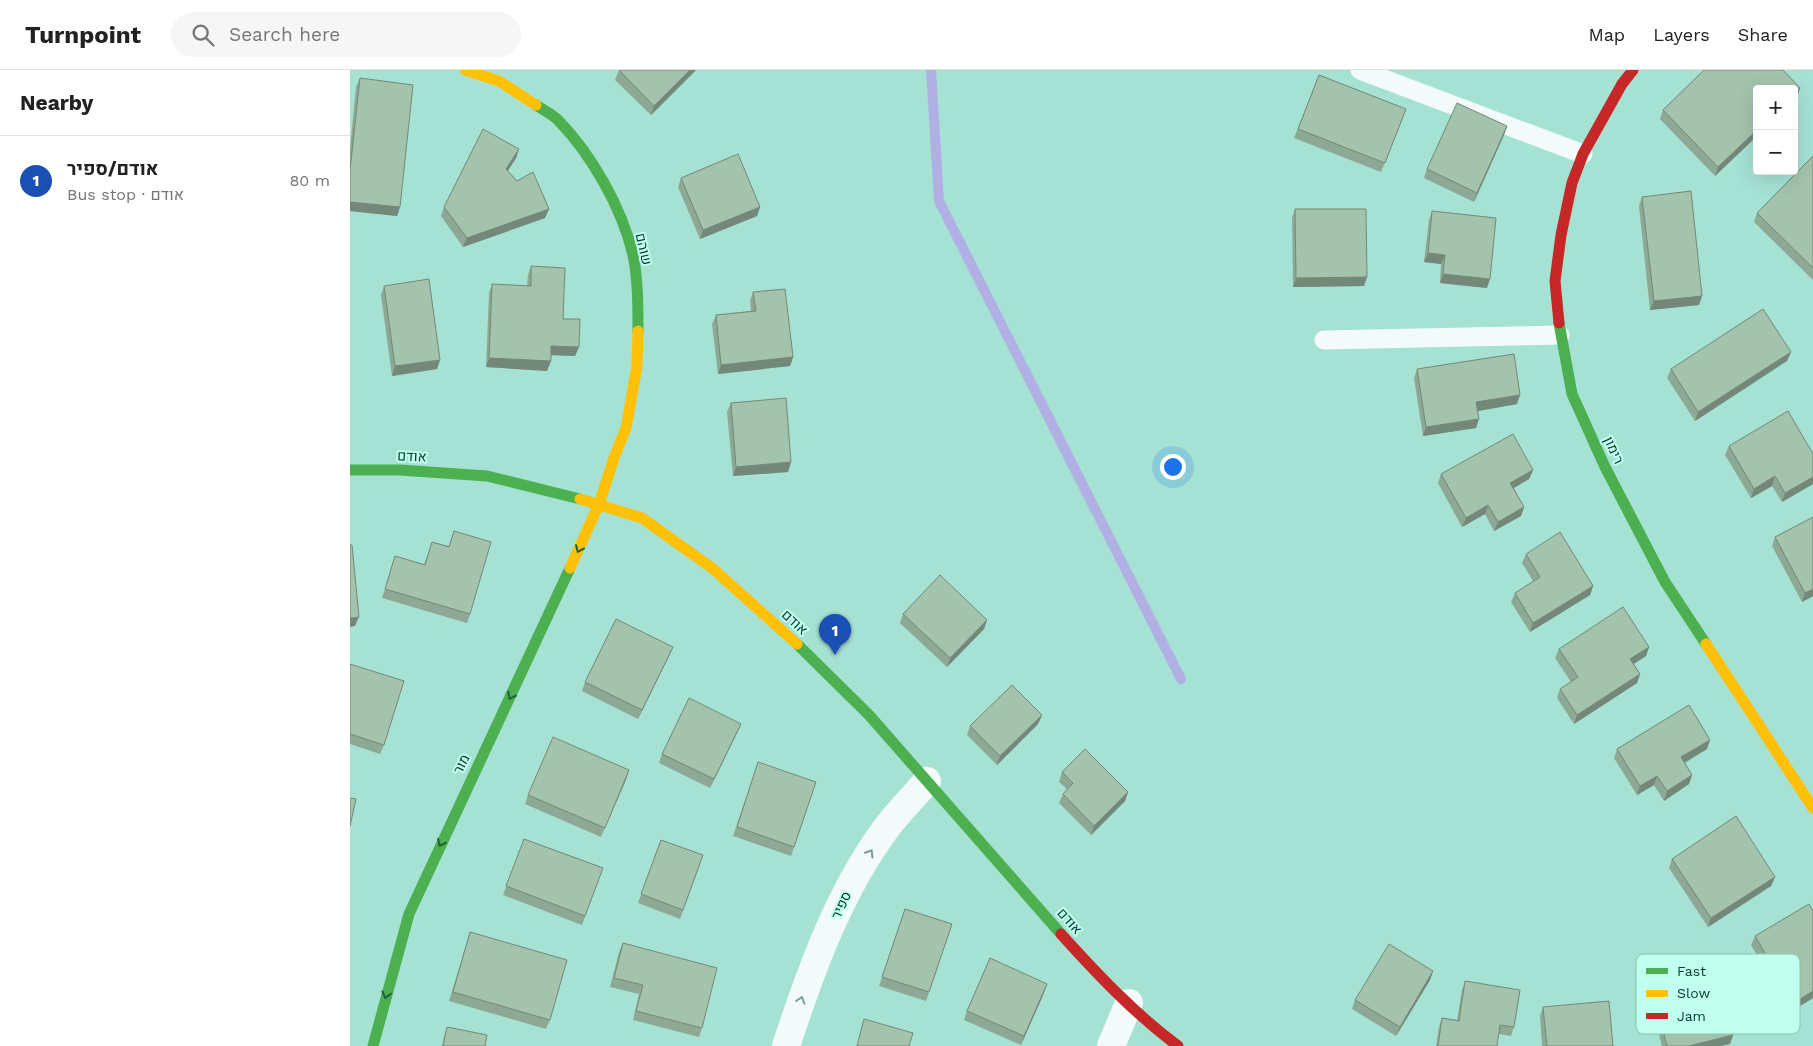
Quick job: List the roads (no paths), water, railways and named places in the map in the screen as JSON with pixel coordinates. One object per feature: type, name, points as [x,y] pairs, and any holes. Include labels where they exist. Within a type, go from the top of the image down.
[{"type":"street","name":"שוהם","points":[[465,70],[499,81],[557,118],[588,156],[618,210],[633,256],[638,306],[637,366],[626,428],[599,504]]},
{"type":"street","name":"רימון","points":[[1633,70],[1622,84],[1583,154],[1572,183],[1561,235],[1555,281],[1560,335],[1572,394],[1605,467],[1661,573],[1813,808]]},
{"type":"street","name":"אודם","points":[[350,470],[400,470],[487,476],[599,504],[642,518],[712,568],[784,631],[870,715],[1090,967],[1158,1031],[1178,1046]]},
{"type":"street","name":"מור","points":[[373,1046],[409,914],[599,504]]},
{"type":"street","name":"ספיר","points":[[786,1046],[804,991],[845,892],[882,833],[927,781]]},
{"type":"street","points":[[1111,1046],[1129,1003]]},
{"type":"lane","points":[[1360,70],[1583,154]]},
{"type":"lane","points":[[1324,340],[1560,335]]},
{"type":"waterway","points":[[931,70],[939,201],[1181,679]]},
{"type":"place","name":"אודם/ספיר","points":[[835,655]]}]
